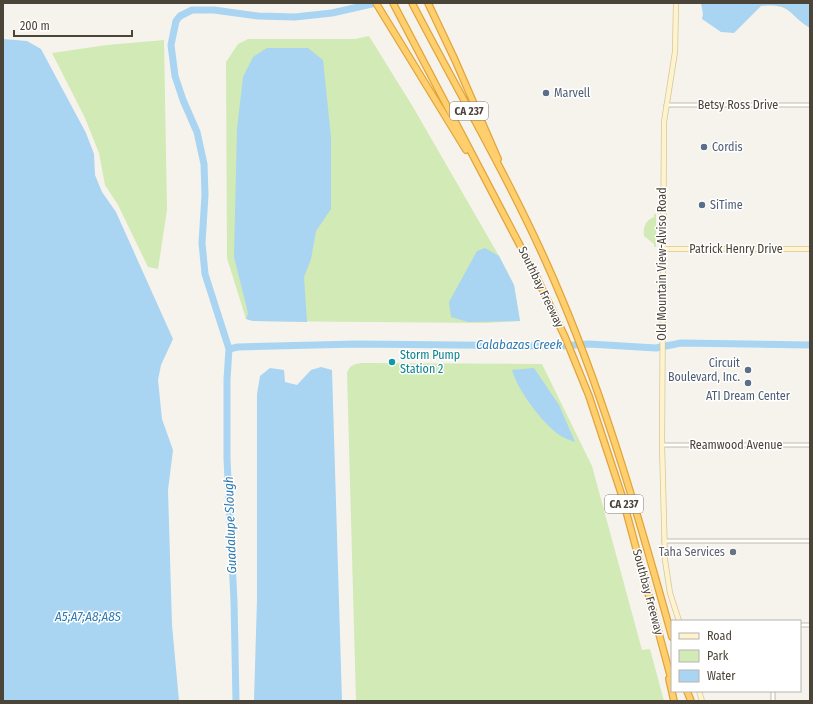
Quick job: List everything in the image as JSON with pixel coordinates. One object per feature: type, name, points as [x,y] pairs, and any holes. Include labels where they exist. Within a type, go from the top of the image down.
[{"type":"highway","points":[[376,3],[487,182]]},
{"type":"highway","name":"Southbay Freeway","points":[[392,3],[536,276],[565,336],[589,396],[622,496],[671,678]]},
{"type":"highway","name":"Southbay Freeway","points":[[412,3],[519,205],[555,282],[585,358],[621,458],[671,633]]},
{"type":"highway","points":[[428,3],[455,60],[519,205]]},
{"type":"highway","points":[[664,654],[671,687]]},
{"type":"street","name":"Old Mountain View-Alviso Road","points":[[676,3],[676,52],[664,122],[662,445],[664,540],[667,578],[679,620]]},
{"type":"street","name":"Betsy Ross Drive","points":[[666,105],[810,105]]},
{"type":"street","name":"Patrick Henry Drive","points":[[663,249],[810,249]]},
{"type":"street","name":"Reamwood Avenue","points":[[662,445],[810,445]]},
{"type":"street","points":[[664,540],[810,541]]},
{"type":"green space","points":[[369,36],[413,107],[499,256],[514,285],[520,321],[485,323],[253,321],[246,319],[227,258],[226,62],[238,44],[248,39],[355,39]]},
{"type":"green space","points":[[164,40],[167,210],[158,269],[148,267],[118,205],[105,185],[99,153],[85,118],[52,53],[107,45]]},
{"type":"green space","points":[[654,214],[656,214],[656,247],[654,247],[654,244],[644,236],[644,227],[648,220],[654,217]]},
{"type":"green space","points":[[362,363],[542,364],[592,466],[642,650],[650,649],[664,701],[356,701],[347,373],[349,368],[353,365]]},
{"type":"water","points":[[701,3],[810,3],[810,28],[784,8],[778,6],[761,6],[734,33],[721,32],[702,19],[703,14]]},
{"type":"water","name":"A5;A7;A8;A8S","points":[[3,39],[27,41],[41,49],[86,133],[94,154],[95,175],[102,192],[116,212],[173,339],[161,365],[158,380],[162,419],[173,450],[168,490],[172,625],[179,701],[3,701]]},
{"type":"water","points":[[267,48],[308,48],[323,60],[331,137],[331,209],[316,231],[311,259],[304,277],[307,322],[253,321],[246,319],[248,313],[234,257],[237,129],[243,77],[253,57]]},
{"type":"water","points":[[485,248],[499,256],[514,285],[520,321],[468,322],[451,317],[449,302],[477,251]]},
{"type":"water","points":[[321,367],[332,370],[342,701],[254,701],[257,599],[257,394],[260,376],[270,368],[284,370],[285,382],[297,385],[311,370]]},
{"type":"water","points":[[534,368],[559,405],[575,442],[564,438],[551,428],[538,414],[519,387],[512,370]]},
{"type":"waterway","name":"Guadalupe Slough","points":[[236,701],[234,601],[227,459],[227,379],[229,349],[205,274],[202,243],[205,195],[204,164],[197,132],[183,100],[175,76],[171,45],[176,21],[180,16],[192,10],[214,10],[258,16],[295,17],[332,13],[376,3]]},
{"type":"waterway","name":"Calabazas Creek","points":[[229,349],[238,347],[357,344],[561,346],[589,344],[656,348],[681,343],[810,345]]},
{"type":"place","name":"Marvell","points":[[546,93]]},
{"type":"place","name":"Cordis","points":[[704,147]]},
{"type":"place","name":"SiTime","points":[[702,205]]},
{"type":"place","name":"Storm Pump Station 2","points":[[392,362]]},
{"type":"place","name":"Circuit Boulevard, Inc.","points":[[748,370]]},
{"type":"place","name":"ATI Dream Center","points":[[748,383]]},
{"type":"place","name":"Taha Services","points":[[733,552]]}]
